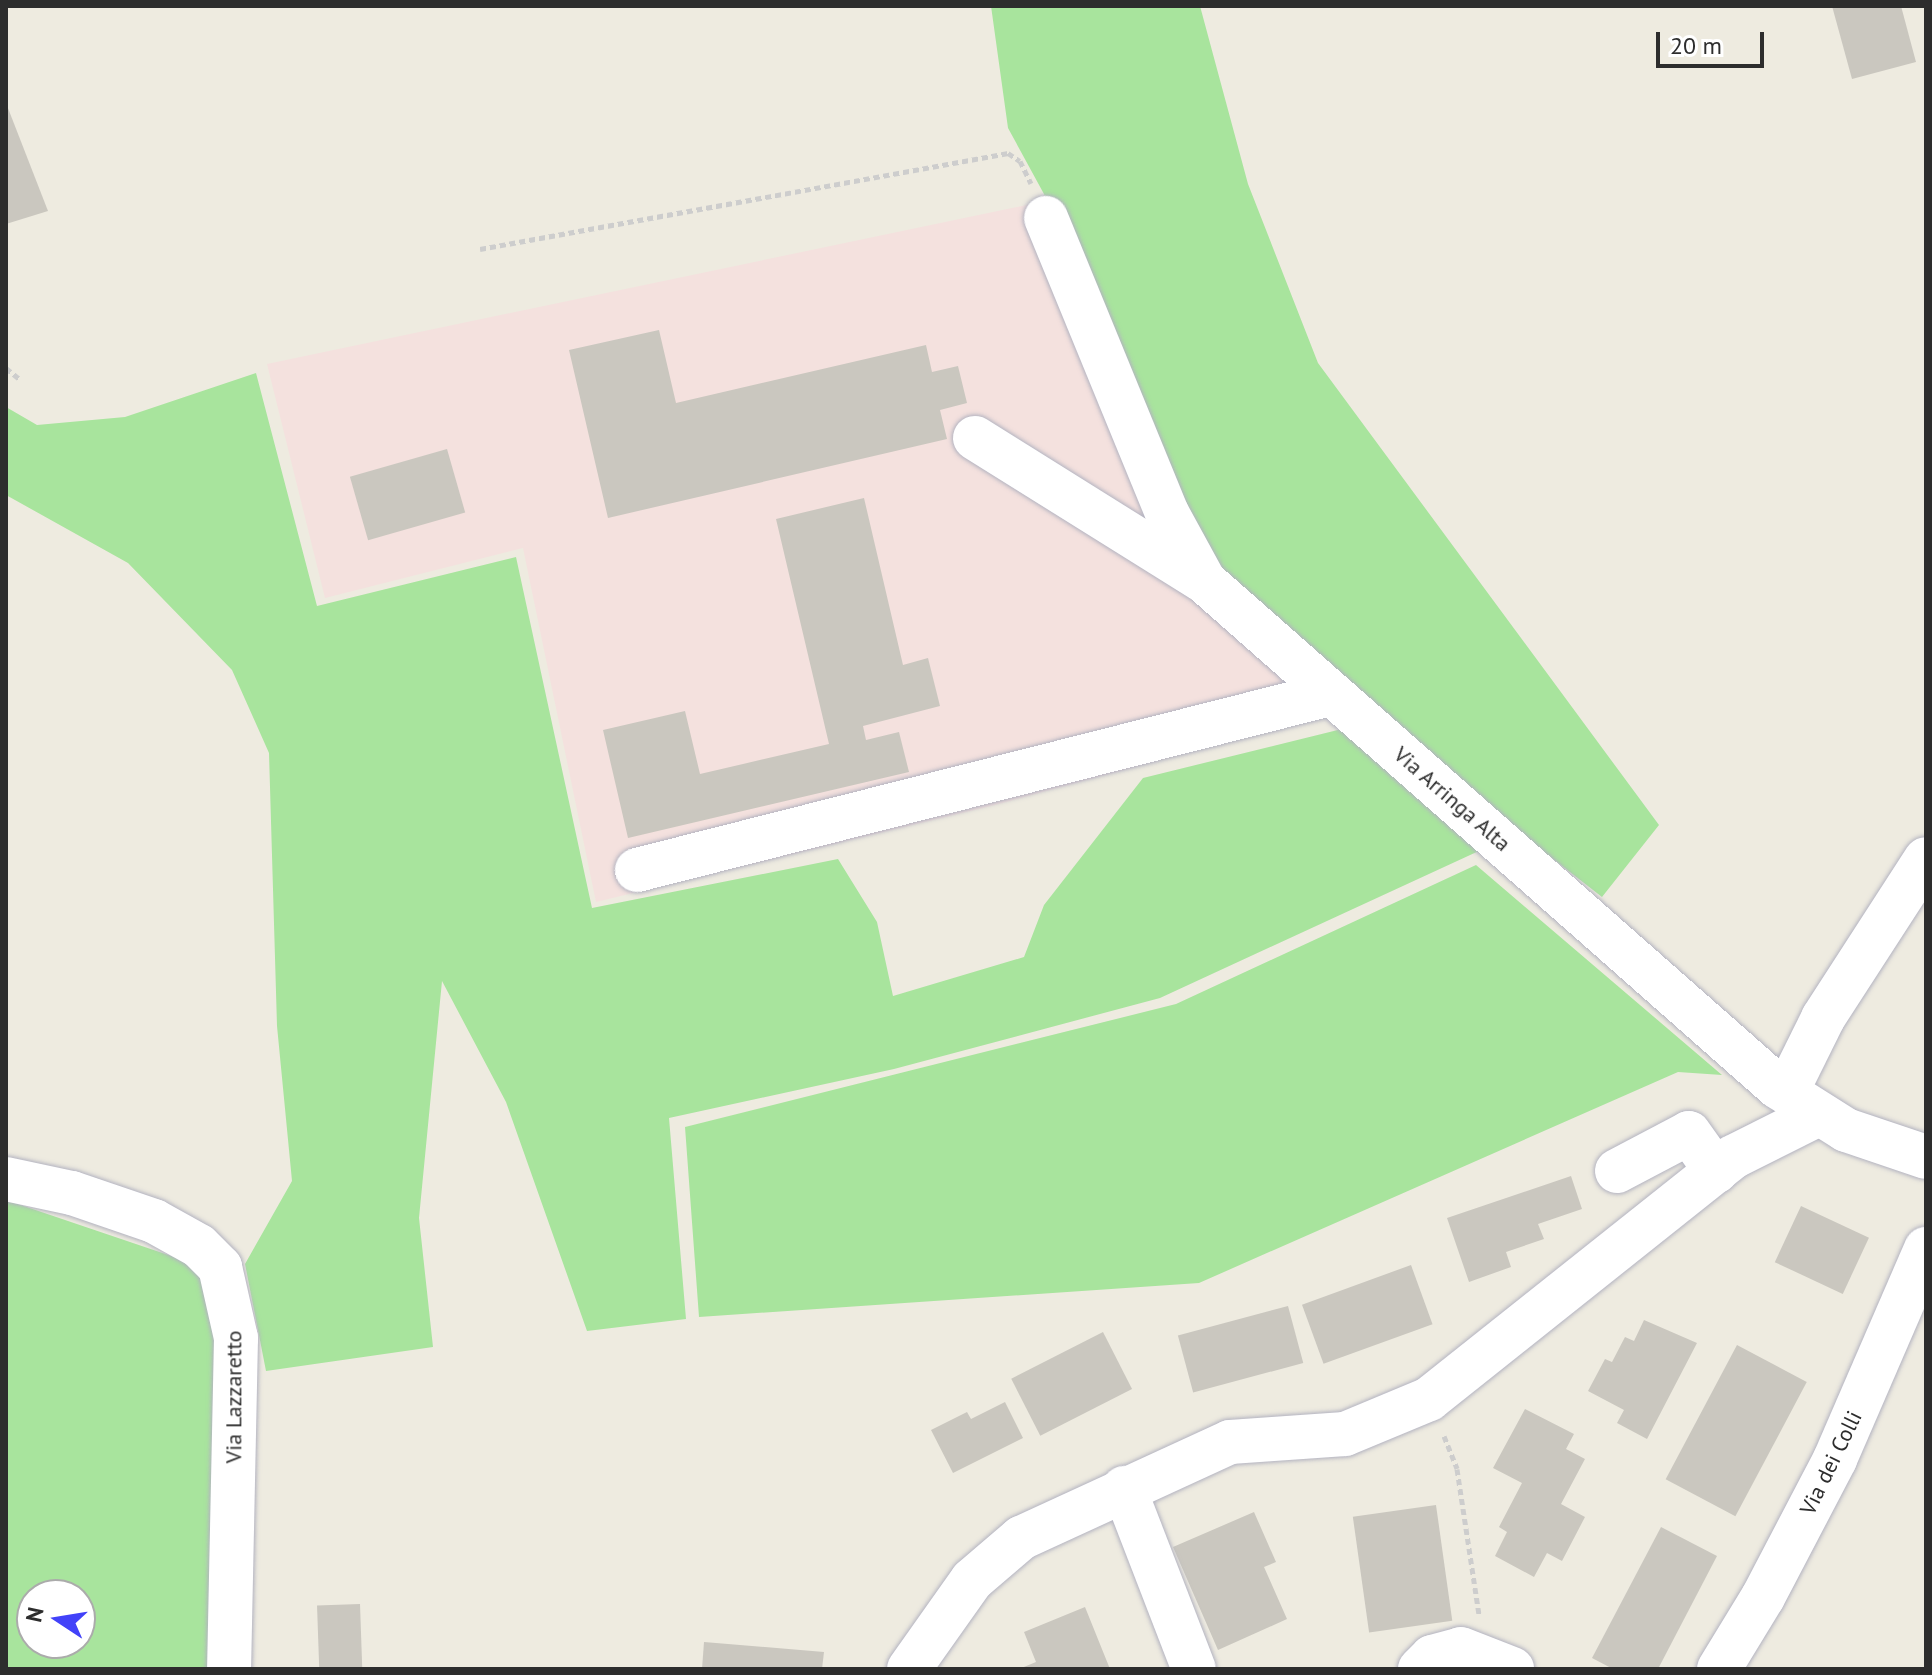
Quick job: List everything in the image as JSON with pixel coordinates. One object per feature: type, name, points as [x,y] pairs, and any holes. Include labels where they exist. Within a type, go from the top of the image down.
[{"type":"street","points":[[1046,218],[1167,513],[1204,581]]},
{"type":"street","name":"Via Arringa Alta","points":[[975,438],[1204,581],[1794,1097],[1846,1130],[1926,1157]]},
{"type":"street","points":[[637,870],[1330,694]]},
{"type":"street","points":[[909,1669],[972,1580],[1021,1538],[1124,1488],[1230,1442],[1345,1434],[1429,1399],[1724,1164],[1794,1097],[1823,1018],[1926,859]]},
{"type":"street","points":[[1617,1171],[1689,1133],[1724,1164]]},
{"type":"street","name":"Via Lazzaretto","points":[[6,1179],[72,1193],[154,1221],[199,1246],[220,1267],[236,1338],[229,1669]]},
{"type":"street","name":"Via dei Colli","points":[[1719,1669],[1763,1597],[1835,1459],[1926,1249]]},
{"type":"street","points":[[1124,1488],[1194,1669]]},
{"type":"street","points":[[1420,1669],[1432,1657],[1461,1649],[1497,1661]]},
{"type":"path","points":[[480,249],[1008,153],[1020,161],[1046,218]]},
{"type":"path","points":[[6,368],[21,380]]},
{"type":"path","points":[[1429,1399],[1457,1469],[1485,1636],[1497,1661]]},
{"type":"shaded area","points":[[1031,204],[1349,709],[995,805],[596,902],[523,548],[325,598],[267,364]]},
{"type":"green space","points":[[991,6],[1200,6],[1248,184],[1318,363],[1659,825],[1602,897],[1372,718],[1216,574],[1098,293],[1008,128]]},
{"type":"green space","points":[[256,373],[317,606],[516,557],[592,908],[838,859],[877,922],[893,996],[1024,957],[1044,905],[1143,778],[1354,726],[1481,850],[1160,998],[894,1069],[669,1118],[686,1319],[587,1331],[506,1102],[442,981],[419,1218],[433,1347],[266,1371],[245,1264],[292,1181],[277,1026],[269,753],[232,670],[128,563],[6,495],[6,407],[37,425],[125,417]]},
{"type":"green space","points":[[1476,865],[1722,1075],[1678,1072],[1199,1283],[699,1317],[685,1127],[1176,1004]]},
{"type":"green space","points":[[6,1200],[192,1263],[216,1304],[229,1669],[6,1669]]},
{"type":"building","points":[[1832,6],[1901,6],[1916,62],[1852,79]]},
{"type":"building","points":[[6,103],[48,211],[6,224]]},
{"type":"building","points":[[659,330],[676,403],[926,345],[932,372],[958,366],[967,403],[940,410],[947,439],[608,518],[569,350]]},
{"type":"building","points":[[447,449],[465,512],[368,540],[350,477]]},
{"type":"building","points":[[864,498],[903,665],[928,658],[940,706],[863,726],[866,740],[899,732],[909,772],[628,838],[603,730],[685,711],[700,774],[829,744],[776,519]]},
{"type":"building","points":[[1571,1176],[1582,1209],[1538,1224],[1544,1239],[1506,1252],[1511,1267],[1469,1282],[1447,1218]]},
{"type":"building","points":[[1801,1206],[1869,1238],[1843,1294],[1775,1262]]},
{"type":"building","points":[[1411,1265],[1433,1324],[1324,1364],[1302,1305]]},
{"type":"building","points":[[1288,1306],[1303,1363],[1193,1392],[1178,1336]]},
{"type":"building","points":[[1644,1320],[1697,1343],[1647,1439],[1617,1423],[1624,1410],[1588,1391],[1605,1359],[1612,1362],[1625,1337],[1634,1341]]},
{"type":"building","points":[[1103,1332],[1132,1389],[1040,1436],[1011,1379]]},
{"type":"building","points":[[1737,1345],[1807,1382],[1735,1516],[1666,1479]]},
{"type":"building","points":[[1005,1402],[1023,1438],[953,1473],[931,1430],[967,1412],[971,1419]]},
{"type":"building","points":[[1525,1409],[1574,1434],[1566,1449],[1585,1459],[1561,1504],[1585,1517],[1562,1561],[1547,1553],[1534,1577],[1495,1556],[1507,1532],[1499,1527],[1522,1483],[1493,1468]]},
{"type":"building","points":[[1436,1505],[1452,1621],[1369,1633],[1353,1517]]},
{"type":"building","points":[[1254,1512],[1276,1562],[1264,1567],[1287,1619],[1218,1650],[1173,1547]]},
{"type":"building","points":[[1661,1527],[1717,1556],[1658,1669],[1613,1669],[1592,1658]]},
{"type":"building","points":[[360,1604],[362,1669],[319,1669],[317,1606]]},
{"type":"building","points":[[1085,1607],[1110,1669],[1019,1669],[1036,1662],[1024,1632]]},
{"type":"building","points":[[704,1642],[824,1652],[822,1669],[702,1669]]}]
